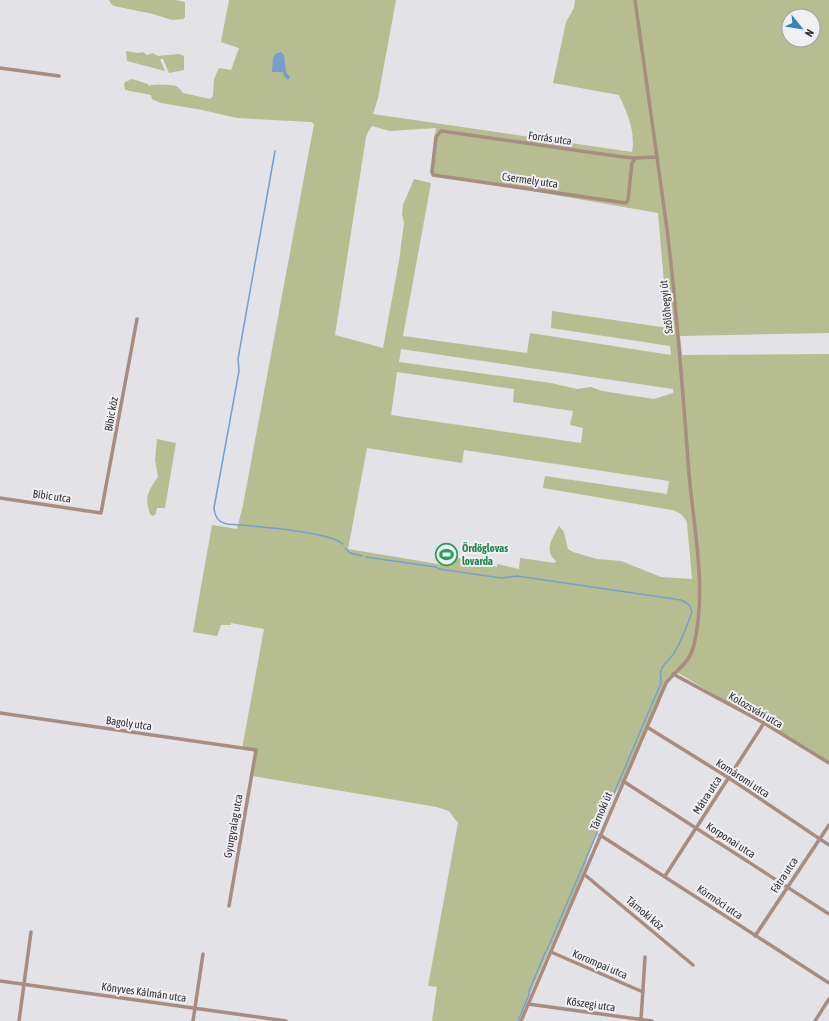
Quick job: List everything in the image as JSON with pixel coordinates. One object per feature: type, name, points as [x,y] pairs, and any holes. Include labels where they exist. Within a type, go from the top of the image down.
[{"type":"street","name":"Szőlőhegyi út","points":[[635,0],[667,230],[699,577],[699,613]]},
{"type":"street","points":[[0,68],[59,76]]},
{"type":"street","name":"Forrás utca","points":[[441,131],[635,158],[656,157]]},
{"type":"street","name":"Csermely utca","points":[[441,131],[436,136],[432,172],[433,175],[622,202],[626,202],[628,200],[631,167],[635,158]]},
{"type":"street","name":"Bíbic köz","points":[[102,513],[137,319]]},
{"type":"street","name":"Bíbic utca","points":[[0,498],[102,513]]},
{"type":"street","name":"Tárnoki út","points":[[521,1021],[585,875],[600,835],[666,683],[691,655],[694,646],[699,613]]},
{"type":"street","name":"Kolozsvári utca","points":[[673,674],[764,723],[829,763]]},
{"type":"street","name":"Bagoly utca","points":[[0,713],[256,750]]},
{"type":"street","name":"Mátra utca","points":[[666,876],[764,723]]},
{"type":"street","name":"Komáromi utca","points":[[647,727],[729,778],[829,845]]},
{"type":"street","name":"Gyurgyalag utca","points":[[229,906],[256,750]]},
{"type":"street","name":"Korponai utca","points":[[623,782],[829,914]]},
{"type":"street","name":"Fátra utca","points":[[755,936],[829,825]]},
{"type":"street","name":"Körmöci utca","points":[[600,835],[666,876],[755,936],[829,983]]},
{"type":"street","name":"Tárnoki köz","points":[[585,875],[692,965]]},
{"type":"street","points":[[19,1021],[31,932]]},
{"type":"street","name":"Korompai utca","points":[[551,952],[643,992]]},
{"type":"street","points":[[193,1021],[203,954]]},
{"type":"street","points":[[641,1020],[645,957]]},
{"type":"street","name":"Könyves Kálmán utca","points":[[0,981],[286,1021]]},
{"type":"street","points":[[814,1021],[829,999]]},
{"type":"street","name":"Kőszegi utca","points":[[528,1004],[652,1021]]},
{"type":"green space","points":[[109,0],[175,0],[185,2],[185,17],[183,19],[172,20],[153,14],[114,6]]},
{"type":"green space","points":[[229,0],[396,0],[378,98],[373,114],[632,152],[632,130],[628,115],[619,95],[553,83],[566,22],[574,8],[575,0],[829,0],[829,333],[680,336],[682,355],[829,354],[829,763],[675,671],[667,680],[628,770],[601,820],[582,875],[518,1021],[432,1021],[437,987],[428,986],[458,823],[449,811],[437,807],[253,776],[255,751],[242,749],[264,629],[231,623],[231,625],[221,625],[217,636],[193,632],[212,525],[237,529],[243,505],[314,124],[311,122],[237,118],[161,103],[152,99],[151,95],[125,90],[124,84],[132,79],[148,84],[149,86],[176,86],[183,93],[210,99],[213,96],[214,79],[219,68],[231,70],[239,48],[221,42]],"holes":[[[372,126],[390,131],[436,128],[430,173],[658,213],[668,328],[552,311],[551,328],[670,346],[671,355],[530,333],[527,353],[403,336],[431,183],[414,179],[403,205],[402,214],[404,223],[399,261],[383,348],[335,335],[366,137]],[[401,349],[673,389],[673,393],[654,399],[602,391],[591,387],[577,389],[551,383],[399,362]],[[397,372],[514,389],[513,402],[573,411],[570,425],[583,428],[581,443],[391,415]],[[367,448],[462,463],[464,450],[669,481],[667,494],[545,476],[543,488],[672,510],[679,513],[683,516],[687,523],[692,579],[661,577],[621,561],[597,559],[573,552],[568,549],[564,532],[559,526],[550,544],[550,553],[556,561],[555,563],[520,558],[519,569],[497,564],[497,567],[454,557],[448,557],[444,565],[348,549]]]},
{"type":"green space","points":[[126,51],[138,53],[143,52],[147,55],[153,53],[158,56],[179,54],[184,56],[184,70],[169,73],[163,59],[160,59],[165,71],[127,61]]},
{"type":"green space","points":[[157,439],[176,443],[165,508],[157,508],[155,515],[152,516],[149,511],[147,499],[151,488],[158,477],[155,460]]},
{"type":"water","points":[[281,52],[284,55],[286,72],[290,77],[288,80],[283,75],[283,72],[272,72],[275,54]]},
{"type":"waterway","points":[[275,151],[238,359],[239,371],[214,511],[219,520],[227,524],[306,532],[335,539],[343,544]]},
{"type":"waterway","points":[[345,548],[350,553],[362,556]]},
{"type":"waterway","points":[[366,557],[501,578],[517,576],[681,600],[687,603],[691,608],[692,612],[684,633],[671,658],[662,668],[660,674],[661,683],[547,950]]},
{"type":"waterway","points":[[518,1021],[546,951]]},
{"type":"place","name":"Ördöglovas lovarda","points":[[446,554]]}]
